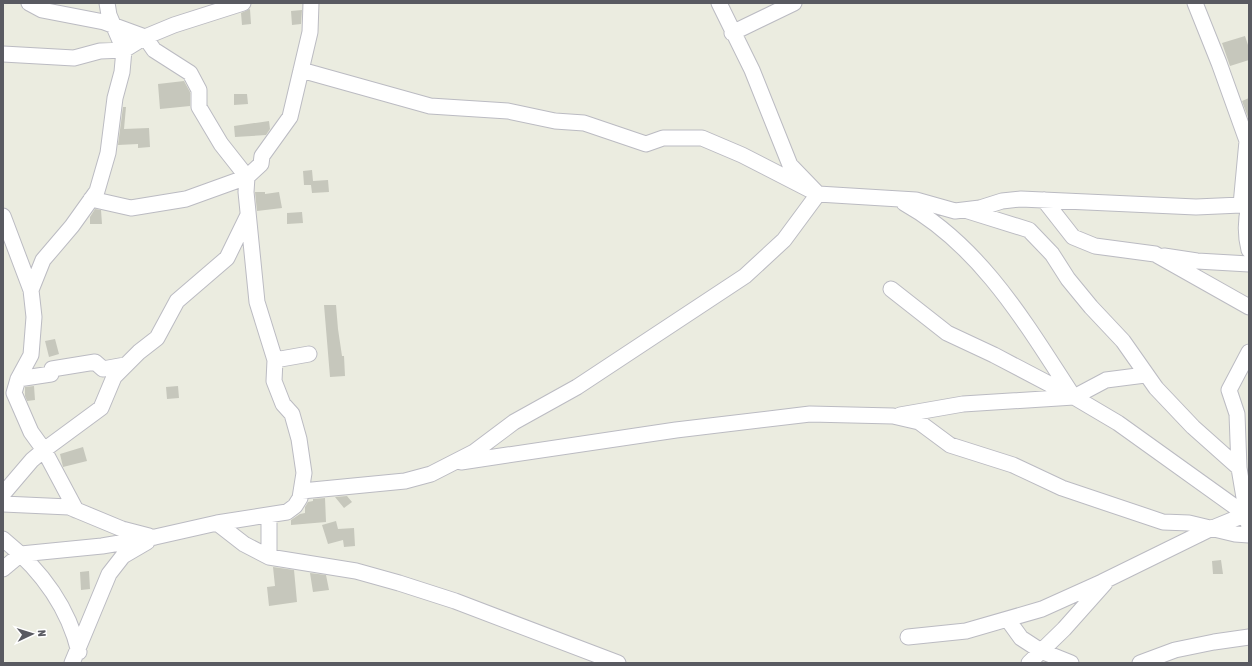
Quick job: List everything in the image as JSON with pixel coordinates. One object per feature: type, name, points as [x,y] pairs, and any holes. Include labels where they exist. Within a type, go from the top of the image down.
[{"type":"street","points":[[3,569],[22,554],[102,546],[155,537],[217,523],[287,512],[295,506],[302,491],[304,473],[300,439],[292,414],[283,404],[274,381],[275,360],[257,302],[246,192],[247,176],[221,144],[199,107],[199,90],[190,73],[154,50],[145,37],[114,26],[42,10],[28,3]]},
{"type":"street","points":[[31,290],[43,260],[72,226],[97,191],[108,153],[115,98],[122,72],[124,50],[114,26],[107,3]]},
{"type":"street","points":[[3,54],[74,58],[100,51],[124,50],[145,37],[174,25],[243,3]]},
{"type":"street","points":[[91,199],[131,208],[186,199],[247,176],[261,164],[262,156],[290,117],[310,32],[311,3]]},
{"type":"street","points":[[719,3],[732,33],[752,70],[790,165],[818,194]]},
{"type":"street","points":[[732,33],[794,3]]},
{"type":"street","points":[[1196,3],[1248,140],[1245,231],[1249,250]]},
{"type":"street","points":[[301,70],[430,106],[508,111],[555,121],[584,124],[646,144],[664,138],[702,138],[818,194],[916,200],[955,211],[980,208],[1002,201],[1044,200],[1196,207],[1246,205]]},
{"type":"street","points":[[302,491],[405,480],[431,474],[474,452],[514,422],[577,387],[745,276],[784,240],[818,194]]},
{"type":"street","points":[[897,199],[919,211],[973,257],[1007,297],[1074,397]]},
{"type":"street","points":[[1044,200],[1073,237],[1095,246],[1197,260],[1249,264]]},
{"type":"street","points":[[964,210],[1029,230],[1052,254],[1068,279],[1091,307],[1123,341],[1145,375],[1193,427],[1239,468]]},
{"type":"street","points":[[3,494],[32,460],[101,408],[114,377],[125,365],[157,338],[177,301],[227,258],[249,214]]},
{"type":"street","points":[[3,216],[31,290],[34,317],[31,355],[12,390]]},
{"type":"street","points":[[1155,254],[1249,307]]},
{"type":"street","points":[[891,289],[946,333],[994,355],[1074,397],[1118,423],[1248,518]]},
{"type":"street","points":[[1248,518],[1239,468],[1237,414],[1229,390],[1249,352]]},
{"type":"street","points":[[275,360],[309,354]]},
{"type":"street","points":[[12,390],[51,374],[52,369],[95,362],[102,369],[125,365]]},
{"type":"street","points":[[453,462],[464,462],[676,430],[810,414],[893,416],[963,404],[1074,397],[1106,380],[1145,375]]},
{"type":"street","points":[[12,390],[31,432],[44,450],[76,510]]},
{"type":"street","points":[[893,416],[919,422],[950,445],[1013,465],[1062,488],[1163,522],[1189,523],[1210,529],[1249,535]]},
{"type":"street","points":[[3,504],[69,507],[122,529],[155,537]]},
{"type":"street","points":[[268,557],[269,516]]},
{"type":"street","points":[[908,637],[966,631],[1042,609],[1210,529],[1248,518]]},
{"type":"street","points":[[217,523],[244,544],[268,557],[356,571],[399,583],[455,601],[618,663]]},
{"type":"street","points":[[72,663],[109,574],[123,556],[155,537]]},
{"type":"street","points":[[3,539],[22,554],[42,576],[62,609],[78,648],[81,663]]},
{"type":"street","points":[[1028,663],[1109,578]]},
{"type":"street","points":[[1008,620],[1021,638],[1041,651],[1071,663]]},
{"type":"street","points":[[1140,663],[1175,650],[1246,637]]},
{"type":"building","points":[[250,9],[251,24],[242,25],[241,13]]},
{"type":"building","points":[[302,10],[301,24],[292,25],[291,11]]},
{"type":"building","points":[[1245,36],[1249,48],[1249,60],[1230,66],[1222,43]]},
{"type":"building","points":[[184,81],[190,92],[190,106],[160,109],[158,84]]},
{"type":"building","points":[[234,94],[247,94],[248,104],[234,105]]},
{"type":"building","points":[[1249,98],[1249,120],[1242,101]]},
{"type":"building","points":[[123,107],[126,107],[124,129],[149,128],[150,147],[138,148],[138,144],[118,145]]},
{"type":"building","points":[[269,121],[270,129],[266,135],[235,137],[234,126]]},
{"type":"building","points":[[312,170],[313,181],[328,180],[329,192],[312,193],[311,185],[304,185],[303,171]]},
{"type":"building","points":[[255,192],[265,192],[265,194],[279,192],[282,208],[257,211]]},
{"type":"building","points":[[95,209],[101,210],[102,224],[90,224],[90,217]]},
{"type":"building","points":[[302,212],[303,223],[287,224],[287,213]]},
{"type":"building","points":[[324,305],[336,305],[342,356],[344,356],[345,376],[330,377]]},
{"type":"building","points":[[55,339],[59,354],[49,357],[45,341]]},
{"type":"building","points":[[34,386],[35,400],[27,401],[25,396],[25,387]]},
{"type":"building","points":[[178,386],[179,398],[167,399],[166,387]]},
{"type":"building","points":[[83,447],[87,461],[63,467],[60,454]]},
{"type":"building","points":[[347,496],[352,502],[344,508],[335,497]]},
{"type":"building","points":[[325,498],[326,522],[291,525],[291,520],[300,514],[305,513],[305,507],[308,502],[313,501],[313,499]]},
{"type":"building","points":[[336,521],[338,529],[354,528],[355,546],[344,547],[343,540],[328,544],[322,525]]},
{"type":"building","points":[[1221,560],[1223,574],[1213,574],[1212,561]]},
{"type":"building","points":[[273,567],[294,570],[297,602],[269,606],[267,587],[275,586]]},
{"type":"building","points":[[89,571],[90,589],[81,590],[80,572]]},
{"type":"building","points":[[310,573],[326,575],[329,590],[313,592]]}]
